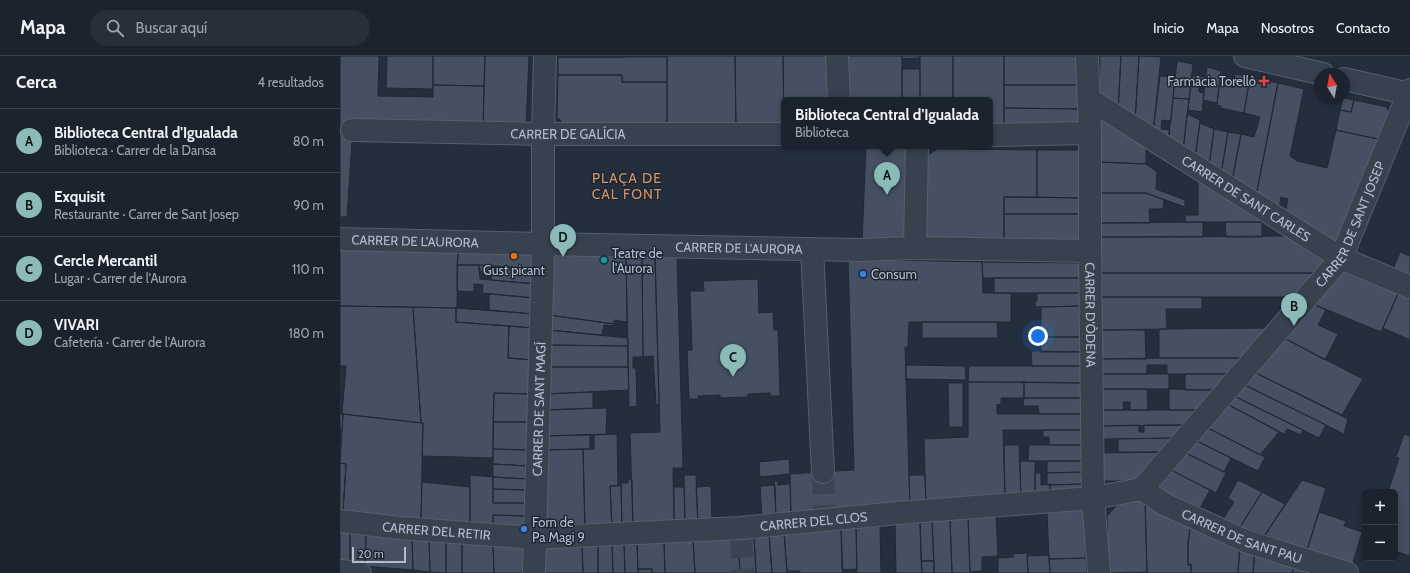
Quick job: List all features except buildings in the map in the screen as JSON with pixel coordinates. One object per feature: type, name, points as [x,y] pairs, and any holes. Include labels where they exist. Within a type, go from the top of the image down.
[{"type":"street","points":[[543,244],[543,131],[545,56]]},
{"type":"street","points":[[837,56],[839,97]]},
{"type":"street","name":"CARRER D'ÒDENA","points":[[1087,56],[1090,133],[1093,498],[1099,573]]},
{"type":"street","points":[[1245,56],[1314,72]]},
{"type":"street","points":[[1350,80],[1409,93]]},
{"type":"street","name":"CARRER DE SANT JOSEP","points":[[1142,489],[1341,258],[1409,93]]},
{"type":"street","name":"CARRER DE SANT CARLES","points":[[1089,99],[1341,258],[1410,287]]},
{"type":"street","name":"CARRER DE GALÍCIA","points":[[352,130],[781,134]]},
{"type":"street","points":[[993,135],[1090,133]]},
{"type":"street","points":[[915,248],[917,149]]},
{"type":"street","name":"CARRER DE L'AURORA","points":[[340,239],[860,250],[915,248],[1090,251]]},
{"type":"street","name":"CARRER DE SANT MAGÍ","points":[[534,573],[543,244]]},
{"type":"street","points":[[812,249],[822,472]]},
{"type":"street","name":"CARRER DEL CLOS","points":[[534,538],[741,532],[825,517],[1093,498],[1142,489]]},
{"type":"street","name":"CARRER DE SANT PAU","points":[[1142,489],[1164,504],[1194,516],[1248,542],[1347,573]]},
{"type":"street","name":"CARRER DEL RETIR","points":[[340,521],[400,528],[534,538]]},
{"type":"street","points":[[340,571],[360,573]]},
{"type":"tunnel","points":[[823,472],[824,513]]},
{"type":"tunnel","points":[[741,536],[743,573]]},
{"type":"place","name":"Farmàcia Torellò","points":[[1264,81]]},
{"type":"place","name":"Biblioteca Central d'Igualada","points":[[887,195]]},
{"type":"place","name":"Gust picant","points":[[514,256]]},
{"type":"place","name":"VIVARI","points":[[563,257]]},
{"type":"place","name":"Teatre de l'Aurora","points":[[604,260]]},
{"type":"place","name":"Consum","points":[[863,274]]},
{"type":"place","name":"Exquisit","points":[[1294,326]]},
{"type":"place","name":"Cercle Mercantil","points":[[733,377]]},
{"type":"place","name":"Forn de Pa Magi 9","points":[[524,529]]},
{"type":"district","name":"PLAÇA DE CAL FONT","points":[[627,186]]}]
